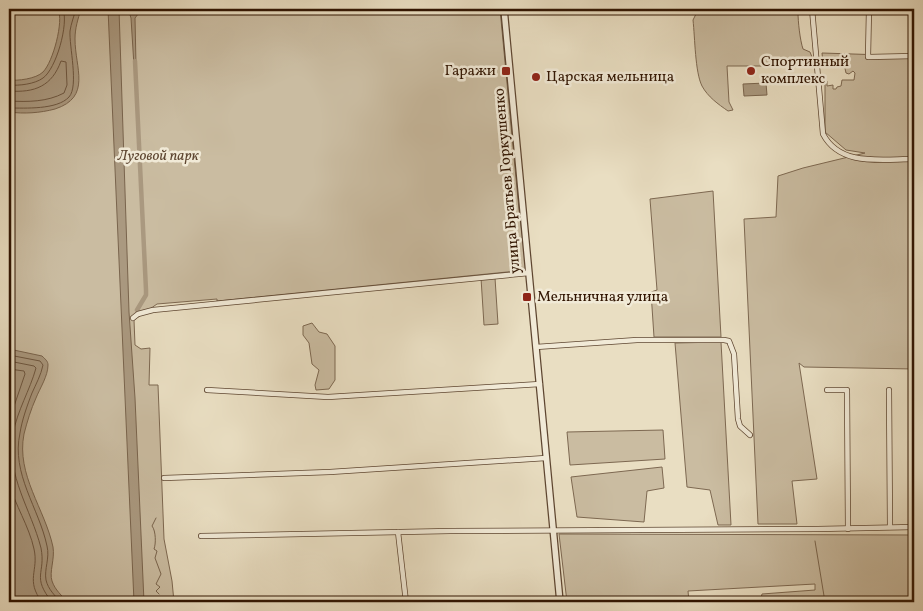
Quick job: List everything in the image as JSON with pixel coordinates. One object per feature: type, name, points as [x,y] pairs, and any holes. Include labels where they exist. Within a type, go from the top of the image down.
[{"type":"street","name":"улица Братьев Горкушенко","points":[[504,9],[560,602]]},
{"type":"street","points":[[812,9],[823,134],[826,140],[843,155],[854,158],[914,159]]},
{"type":"street","points":[[869,9],[868,57],[914,56]]},
{"type":"street","points":[[133,318],[138,314],[153,310],[529,273]]},
{"type":"street","points":[[536,347],[638,340],[729,341],[734,354],[738,419],[740,426],[750,435]]},
{"type":"street","points":[[207,390],[328,396],[540,384]]},
{"type":"street","points":[[827,390],[847,390],[848,529]]},
{"type":"street","points":[[889,390],[890,528]]},
{"type":"street","points":[[164,478],[330,472],[546,458]]},
{"type":"street","points":[[201,536],[398,532],[553,532],[914,527]]},
{"type":"street","points":[[398,532],[406,602]]},
{"type":"green space","name":"Луговой парк","points":[[9,9],[500,9],[519,210],[527,270],[217,301],[217,299],[157,304],[134,320],[135,345],[141,349],[150,348],[149,385],[158,385],[164,539],[174,602],[9,602]]},
{"type":"green space","points":[[694,9],[809,9],[809,12],[798,12],[798,21],[803,49],[810,52],[812,61],[797,66],[727,66],[729,102],[733,110],[728,111],[707,94],[700,80],[693,20],[696,14]]},
{"type":"green space","points":[[822,53],[914,56],[914,369],[804,367],[799,363],[817,479],[792,481],[797,524],[758,524],[744,219],[776,217],[778,176],[865,153],[846,150],[825,132],[825,82],[827,81],[827,86],[833,85],[833,89],[836,89],[841,86],[842,80],[854,80],[855,73],[853,71],[849,74],[846,73],[844,64],[839,59],[823,63]]},
{"type":"green space","points":[[713,191],[721,337],[654,337],[651,292],[657,290],[650,199]]},
{"type":"green space","points":[[481,278],[495,278],[498,324],[484,325]]},
{"type":"green space","points":[[312,323],[319,332],[327,334],[335,346],[335,380],[329,389],[316,390],[315,385],[319,370],[312,364],[309,343],[303,335],[303,326]]},
{"type":"green space","points":[[721,342],[731,525],[718,525],[710,490],[687,487],[675,343]]},
{"type":"green space","points":[[663,430],[665,459],[570,465],[567,432]]},
{"type":"green space","points":[[662,467],[664,488],[647,491],[644,522],[577,517],[571,477]]},
{"type":"green space","points":[[559,534],[914,535],[914,602],[760,602],[762,594],[815,590],[815,584],[688,591],[689,602],[567,602]]},
{"type":"water","points":[[58,9],[81,9],[75,35],[78,89],[74,97],[66,104],[55,109],[32,113],[9,112],[9,80],[26,79],[36,76],[47,67],[59,32]]},
{"type":"water","points":[[108,9],[119,9],[129,312],[135,398],[144,602],[134,602]]},
{"type":"water","points":[[128,9],[142,9],[135,18],[136,65],[134,66],[131,18]]},
{"type":"water","points":[[766,83],[767,95],[744,96],[743,84]]},
{"type":"water","points":[[9,349],[42,356],[48,364],[45,378],[34,402],[24,434],[24,464],[53,547],[52,581],[68,602],[9,602],[11,529],[9,524]]},
{"type":"waterway","points":[[135,61],[146,290],[146,295],[137,310]]},
{"type":"waterway","points":[[156,518],[152,526],[155,538],[154,549],[157,551],[155,558],[161,574],[156,584],[160,587],[156,591],[159,594]]},
{"type":"waterway","points":[[815,541],[825,602]]},
{"type":"place","name":"Гаражи","points":[[506,71]]},
{"type":"place","name":"Спортивный комплекс","points":[[751,71]]},
{"type":"place","name":"Царская мельница","points":[[536,77]]},
{"type":"place","name":"Мельничная улица","points":[[527,297]]}]
